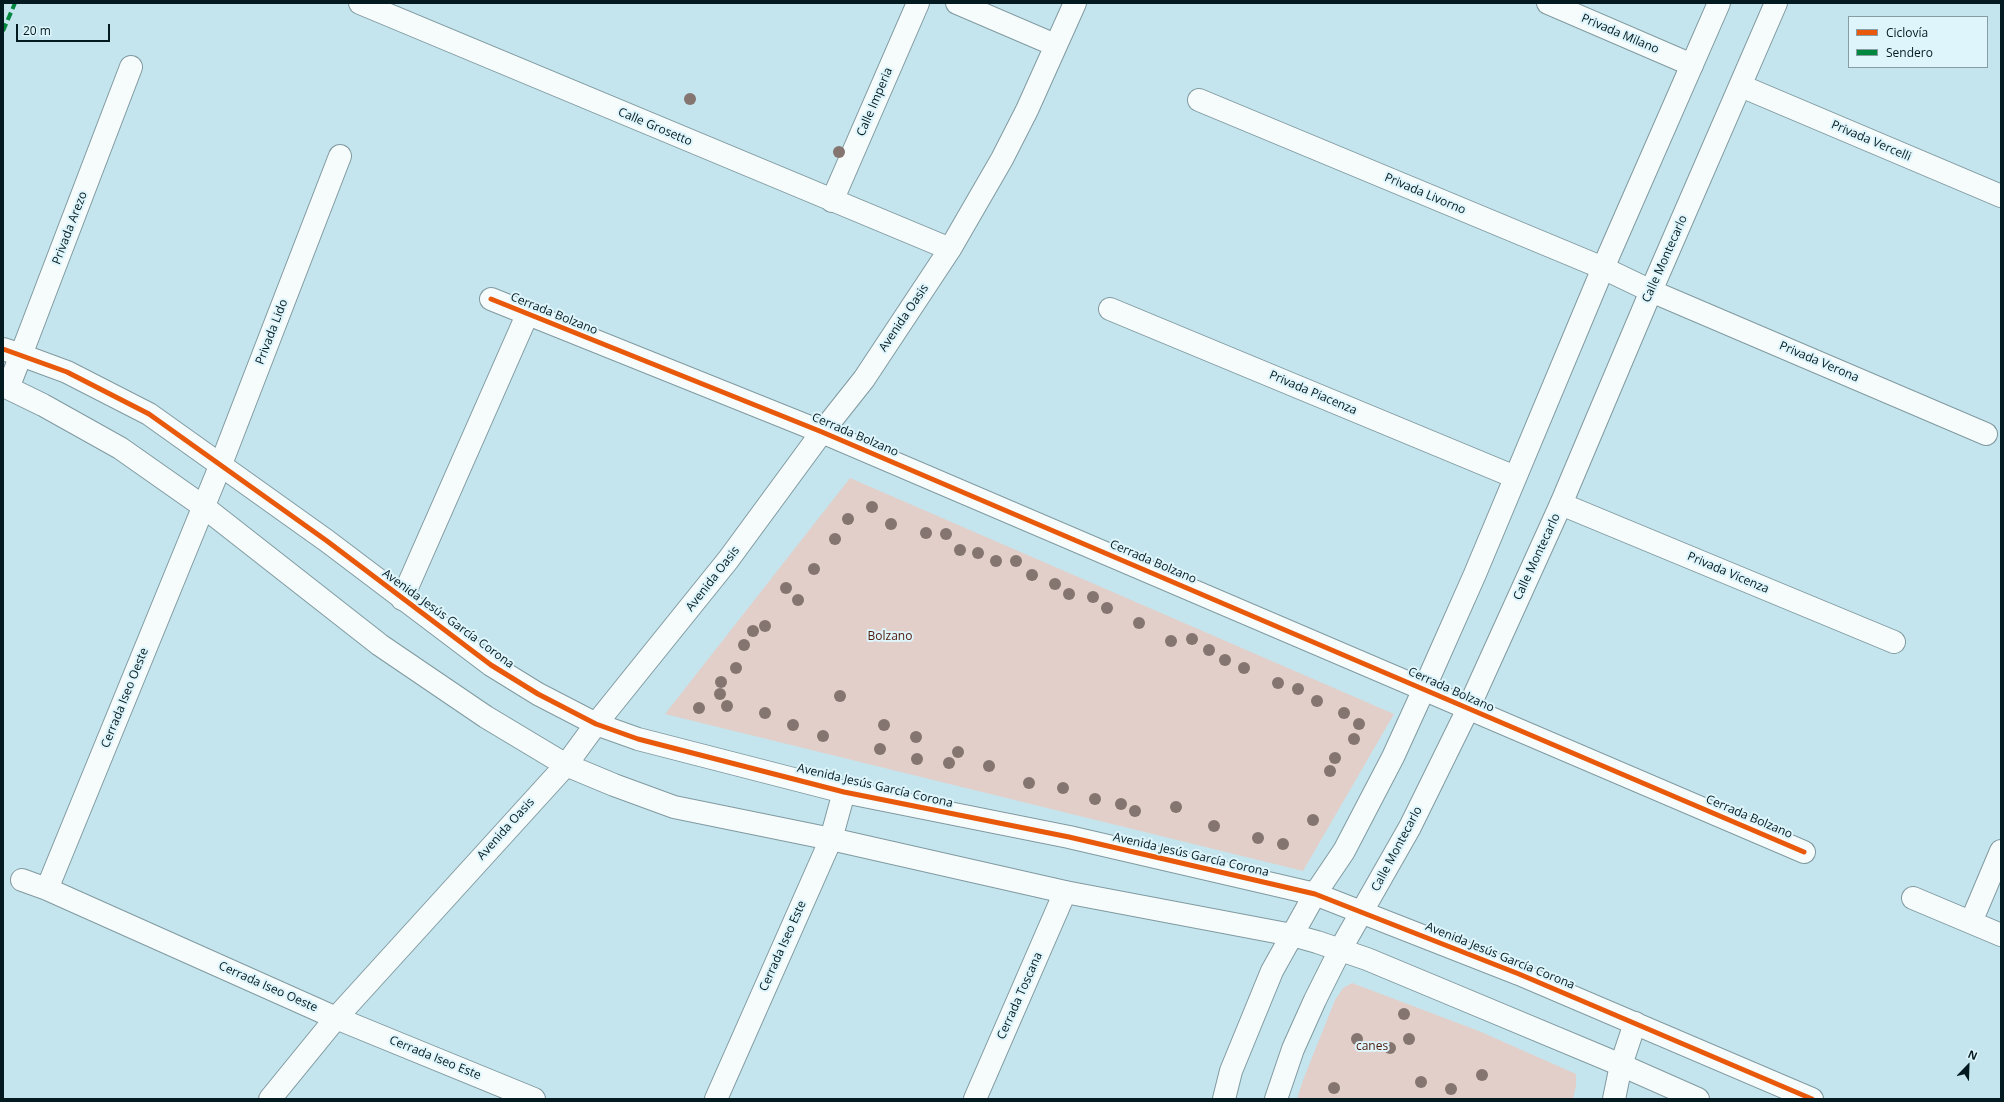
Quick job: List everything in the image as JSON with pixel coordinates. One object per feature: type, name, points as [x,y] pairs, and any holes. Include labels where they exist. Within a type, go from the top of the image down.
[{"type":"street","name":"Calle Grosetto","points":[[360,3],[950,249]]},
{"type":"street","name":"Calle Imperia","points":[[832,201],[918,3]]},
{"type":"street","points":[[957,3],[1055,45]]},
{"type":"street","name":"Avenida Oasis","points":[[270,1099],[336,1018],[566,765],[596,724],[728,560],[822,432],[864,379],[950,249],[1002,159],[1027,110],[1075,3]]},
{"type":"street","name":"Privada Milano","points":[[1548,3],[1692,65]]},
{"type":"street","points":[[1224,1099],[1231,1071],[1272,971],[1315,894],[1344,851],[1393,757],[1424,689],[1515,477],[1602,268],[1719,3]]},
{"type":"street","name":"Calle Montecarlo","points":[[1276,1099],[1293,1049],[1340,950],[1410,828],[1468,709],[1561,504],[1651,291],[1776,3]]},
{"type":"street","name":"Privada Arezo","points":[[5,392],[12,352],[131,66]]},
{"type":"street","name":"Privada Vercelli","points":[[1741,86],[2001,196]]},
{"type":"street","name":"Privada Livorno","points":[[1199,100],[1602,268],[1651,291]]},
{"type":"street","name":"Privada Lido","points":[[204,507],[340,156]]},
{"type":"street","name":"Privada Verona","points":[[1651,291],[1986,434]]},
{"type":"street","name":"Cerrada Bolzano","points":[[491,299],[527,315],[822,432],[1804,852]]},
{"type":"street","name":"Privada Piacenza","points":[[1110,309],[1515,477]]},
{"type":"street","name":"Cerrada Bolzano","points":[[402,599],[527,315]]},
{"type":"street","name":"Avenida Jesús García Corona","points":[[12,352],[67,372],[149,414],[328,541],[402,599],[491,665],[538,694],[596,724],[638,739],[844,792],[1069,837],[1315,894],[1519,974],[1812,1099]]},
{"type":"street","points":[[5,392],[43,405],[120,448],[204,507],[380,645],[486,717],[566,765],[614,786],[674,807],[831,839],[1065,892],[1292,935],[1367,959],[1621,1065],[1698,1099]]},
{"type":"street","name":"Privada Vicenza","points":[[1561,504],[1894,642]]},
{"type":"street","name":"Cerrada Iseo Oeste","points":[[47,889],[204,507]]},
{"type":"street","name":"Cerrada Iseo Este","points":[[716,1099],[831,839],[844,792]]},
{"type":"street","points":[[1971,922],[2001,851]]},
{"type":"street","name":"Cerrada Iseo Oeste","points":[[22,880],[47,889],[336,1018]]},
{"type":"street","name":"Cerrada Toscana","points":[[975,1099],[1065,892]]},
{"type":"street","points":[[1913,898],[2001,935]]},
{"type":"street","name":"Cerrada Iseo Este","points":[[336,1018],[534,1099]]},
{"type":"street","points":[[1614,1099],[1621,1065],[1635,1023]]},
{"type":"green space","name":"Bolzano","points":[[850,478],[1394,714],[1303,871],[665,714]]},
{"type":"green space","name":"canes","points":[[1352,983],[1479,1031],[1576,1074],[1576,1086],[1573,1099],[1297,1099],[1303,1080],[1335,1000],[1343,988]]},
{"type":"marked path","points":[[3,31],[15,3]]},
{"type":"cycle path","points":[[491,299],[822,432],[1804,852]]},
{"type":"cycle path","points":[[3,349],[67,372],[149,414],[327,541],[491,665],[538,694],[596,724],[638,739],[844,792],[1069,837],[1315,894],[1519,974],[1812,1099]]}]
